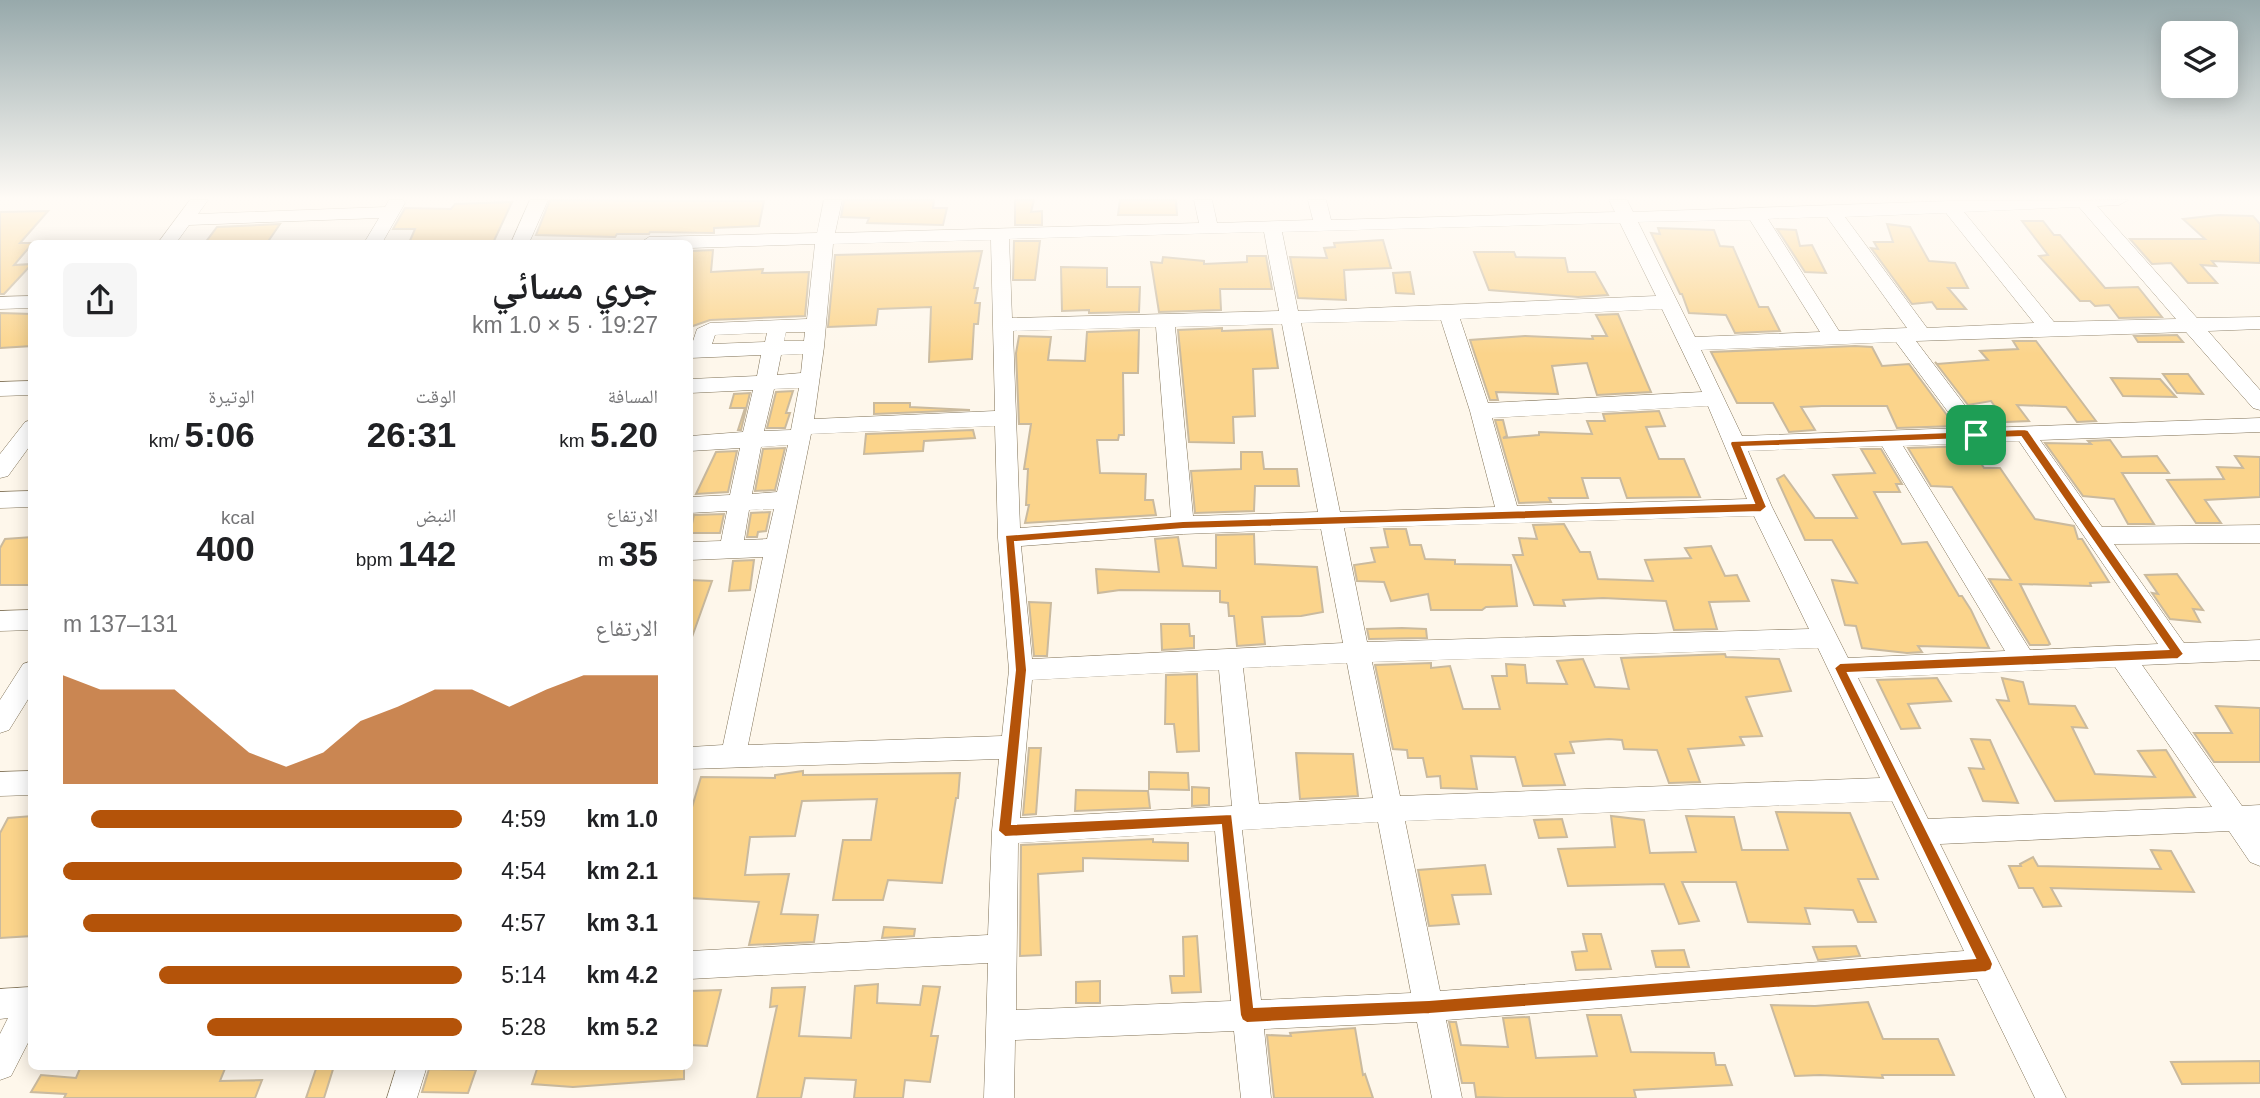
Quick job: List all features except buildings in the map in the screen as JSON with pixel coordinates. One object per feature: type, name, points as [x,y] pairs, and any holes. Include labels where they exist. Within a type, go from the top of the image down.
[{"type":"street","points":[[733,757],[801,432],[810,380],[824,251]]},
{"type":"street","points":[[999,1098],[1005,831],[1021,670],[1009,538],[1000,251]]},
{"type":"street","points":[[1277,251],[1447,1098]]},
{"type":"street","points":[[1643,251],[1715,398],[1761,507],[2050,1098]]},
{"type":"street","points":[[1779,251],[1833,337]]},
{"type":"street","points":[[1857,251],[1976,435]]},
{"type":"street","points":[[1986,251],[2049,329]]},
{"type":"street","points":[[2126,251],[2260,403]]},
{"type":"street","points":[[0,303],[28,302]]},
{"type":"street","points":[[1002,325],[1449,313],[1668,302]]},
{"type":"street","points":[[1449,313],[1480,411],[1507,515]]},
{"type":"street","points":[[1165,322],[1183,525]]},
{"type":"street","points":[[1689,344],[2260,323]]},
{"type":"street","points":[[695,351],[776,337],[814,336]]},
{"type":"street","points":[[731,548],[752,439],[776,337]]},
{"type":"street","points":[[693,386],[810,380]]},
{"type":"street","points":[[0,389],[28,388]]},
{"type":"street","points":[[1480,411],[1715,398]]},
{"type":"street","points":[[693,443],[801,432],[1007,418]]},
{"type":"street","points":[[1735,444],[2260,425]]},
{"type":"street","points":[[0,470],[28,432]]},
{"type":"street","points":[[2024,433],[2178,654]]},
{"type":"street","points":[[1888,439],[2023,660]]},
{"type":"street","points":[[0,500],[28,499]]},
{"type":"street","points":[[693,505],[788,500]]},
{"type":"street","points":[[1009,538],[1183,525],[1761,507]]},
{"type":"street","points":[[2098,536],[2260,534]]},
{"type":"street","points":[[693,551],[776,548]]},
{"type":"street","points":[[0,621],[28,620]]},
{"type":"street","points":[[1021,670],[1357,652],[1825,638]]},
{"type":"street","points":[[1840,668],[2260,650]]},
{"type":"street","points":[[2121,656],[2248,817],[2260,853]]},
{"type":"street","points":[[1230,659],[1247,1015],[1255,1098]]},
{"type":"street","points":[[0,722],[28,677]]},
{"type":"street","points":[[693,758],[1012,747]]},
{"type":"street","points":[[0,784],[28,783]]},
{"type":"street","points":[[1005,831],[1389,809],[1898,789]]},
{"type":"street","points":[[1921,832],[2248,817]]},
{"type":"street","points":[[693,965],[1002,948]]},
{"type":"street","points":[[1001,1026],[1429,1007],[1986,964]]},
{"type":"street","points":[[0,1004],[28,1002]]},
{"type":"street","points":[[0,1065],[28,1010]]},
{"type":"street","points":[[402,1098],[411,1070]]},
{"type":"route","points":[[2024,433],[2178,654],[1840,668],[1986,964],[1429,1007],[1247,1015],[1227,818],[1005,831],[1021,670],[1009,538],[1183,525],[1761,507],[1735,444],[1976,435],[2024,433]]}]
